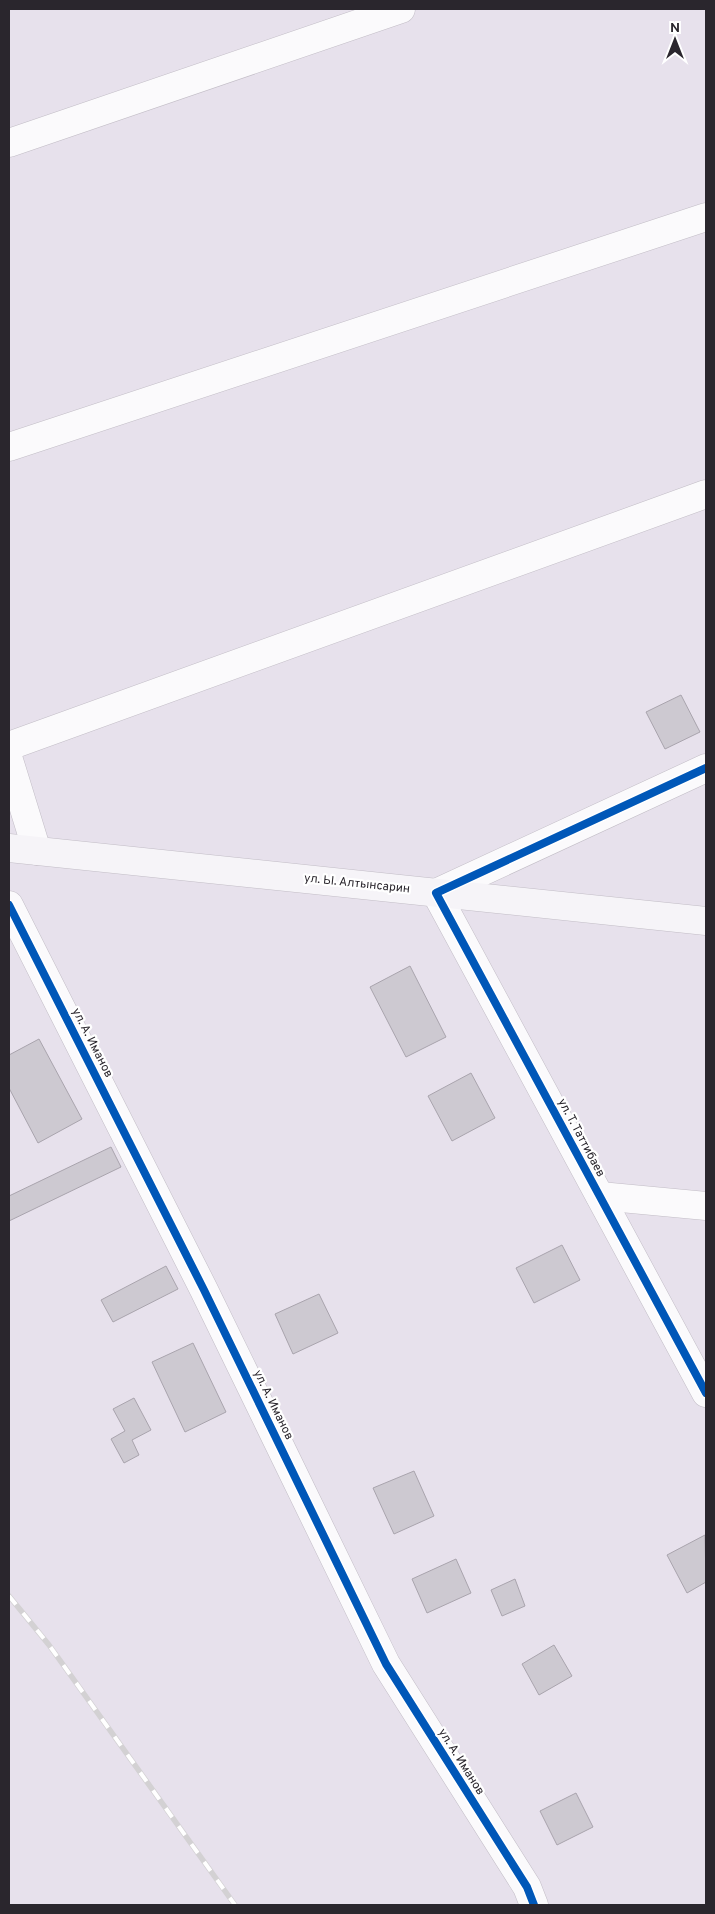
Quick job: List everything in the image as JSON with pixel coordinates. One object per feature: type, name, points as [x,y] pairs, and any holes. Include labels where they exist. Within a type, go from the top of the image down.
[{"type":"street","points":[[9,143],[402,9]]},
{"type":"street","points":[[9,447],[706,217]]},
{"type":"street","points":[[9,746],[706,494]]},
{"type":"street","points":[[9,760],[37,851]]},
{"type":"street","points":[[436,893],[706,768]]},
{"type":"street","name":"ул. Ы. Алтынсарин","points":[[9,848],[706,921]]},
{"type":"street","name":"ул. Т. Таттибаев","points":[[436,893],[706,1394]]},
{"type":"street","name":"ул. А. Иманов","points":[[9,905],[204,1290],[386,1664],[527,1887],[534,1905]]},
{"type":"street","points":[[600,1196],[706,1206]]},
{"type":"building","points":[[681,695],[700,732],[665,749],[646,712]]},
{"type":"building","points":[[410,966],[446,1037],[406,1057],[370,987]]},
{"type":"building","points":[[39,1039],[82,1119],[38,1143],[9,1088],[9,1055]]},
{"type":"building","points":[[471,1073],[495,1118],[452,1141],[428,1096]]},
{"type":"building","points":[[111,1147],[121,1167],[9,1221],[9,1196]]},
{"type":"building","points":[[562,1245],[580,1280],[534,1303],[516,1268]]},
{"type":"building","points":[[166,1266],[178,1289],[113,1322],[101,1300]]},
{"type":"building","points":[[319,1294],[338,1333],[293,1354],[275,1314]]},
{"type":"building","points":[[193,1343],[226,1412],[185,1432],[152,1362]]},
{"type":"building","points":[[134,1398],[151,1430],[132,1440],[139,1455],[124,1463],[111,1439],[125,1431],[113,1409]]},
{"type":"building","points":[[414,1471],[434,1516],[394,1534],[373,1488]]},
{"type":"building","points":[[705,1535],[706,1582],[687,1593],[667,1555]]},
{"type":"building","points":[[456,1559],[471,1593],[427,1613],[412,1579]]},
{"type":"building","points":[[515,1579],[525,1606],[502,1616],[491,1590]]},
{"type":"building","points":[[554,1645],[572,1676],[539,1695],[522,1664]]},
{"type":"building","points":[[576,1793],[593,1827],[557,1845],[540,1811]]},
{"type":"railway","points":[[9,1596],[49,1645],[235,1905]]},
{"type":"cycle path","points":[[706,768],[436,893],[706,1393]]},
{"type":"cycle path","points":[[9,905],[204,1290],[386,1664],[527,1887],[534,1905]]}]
